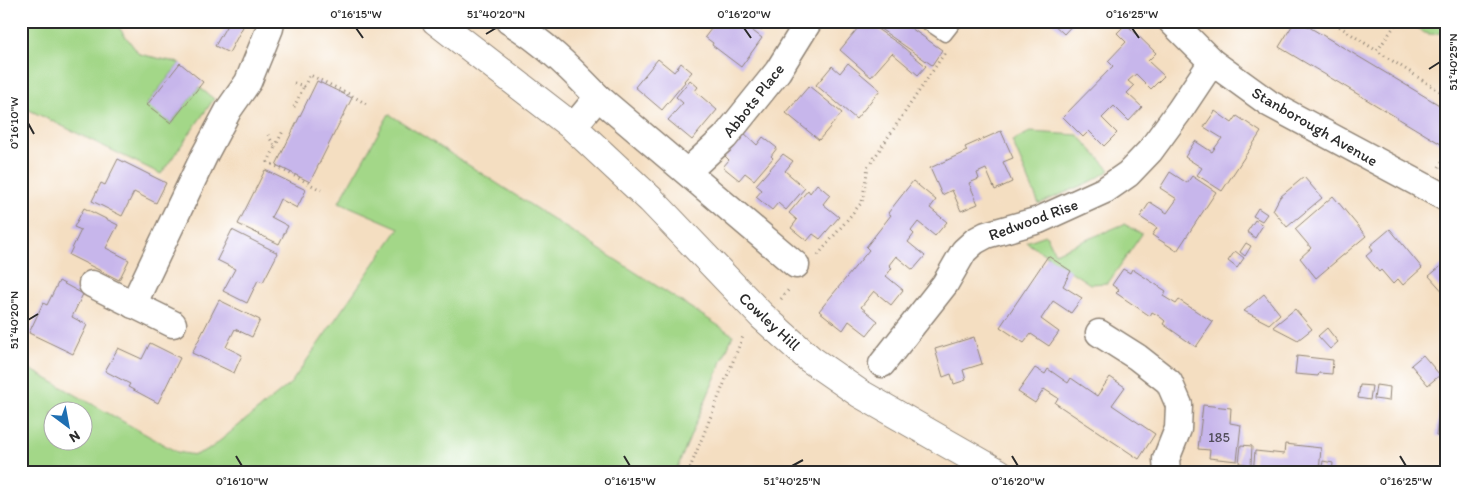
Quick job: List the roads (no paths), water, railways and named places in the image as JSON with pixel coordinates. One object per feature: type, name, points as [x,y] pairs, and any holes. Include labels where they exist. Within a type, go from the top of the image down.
[{"type":"main road","name":"Cowley Hill","points":[[436,21],[573,127],[651,200],[762,316],[810,358],[859,393],[999,473]]},
{"type":"street","points":[[133,304],[205,154],[229,109],[248,82],[270,28],[271,21]]},
{"type":"street","points":[[510,21],[562,60],[598,97],[801,270]]},
{"type":"street","name":"Abbots Place","points":[[687,172],[725,137],[778,71],[809,21]]},
{"type":"street","name":"Stanborough Avenue","points":[[1171,21],[1212,62],[1270,104],[1446,198]]},
{"type":"street","name":"Redwood Rise","points":[[882,364],[946,284],[964,251],[975,241],[986,235],[1039,220],[1106,190],[1128,174],[1150,151],[1212,62]]},
{"type":"street","points":[[573,127],[598,97]]},
{"type":"street","points":[[92,284],[173,324]]},
{"type":"street","points":[[1099,333],[1137,357],[1169,382],[1179,405],[1178,429],[1166,459],[1167,473]]},
{"type":"lane","points":[[924,21],[945,35],[956,21]]}]
